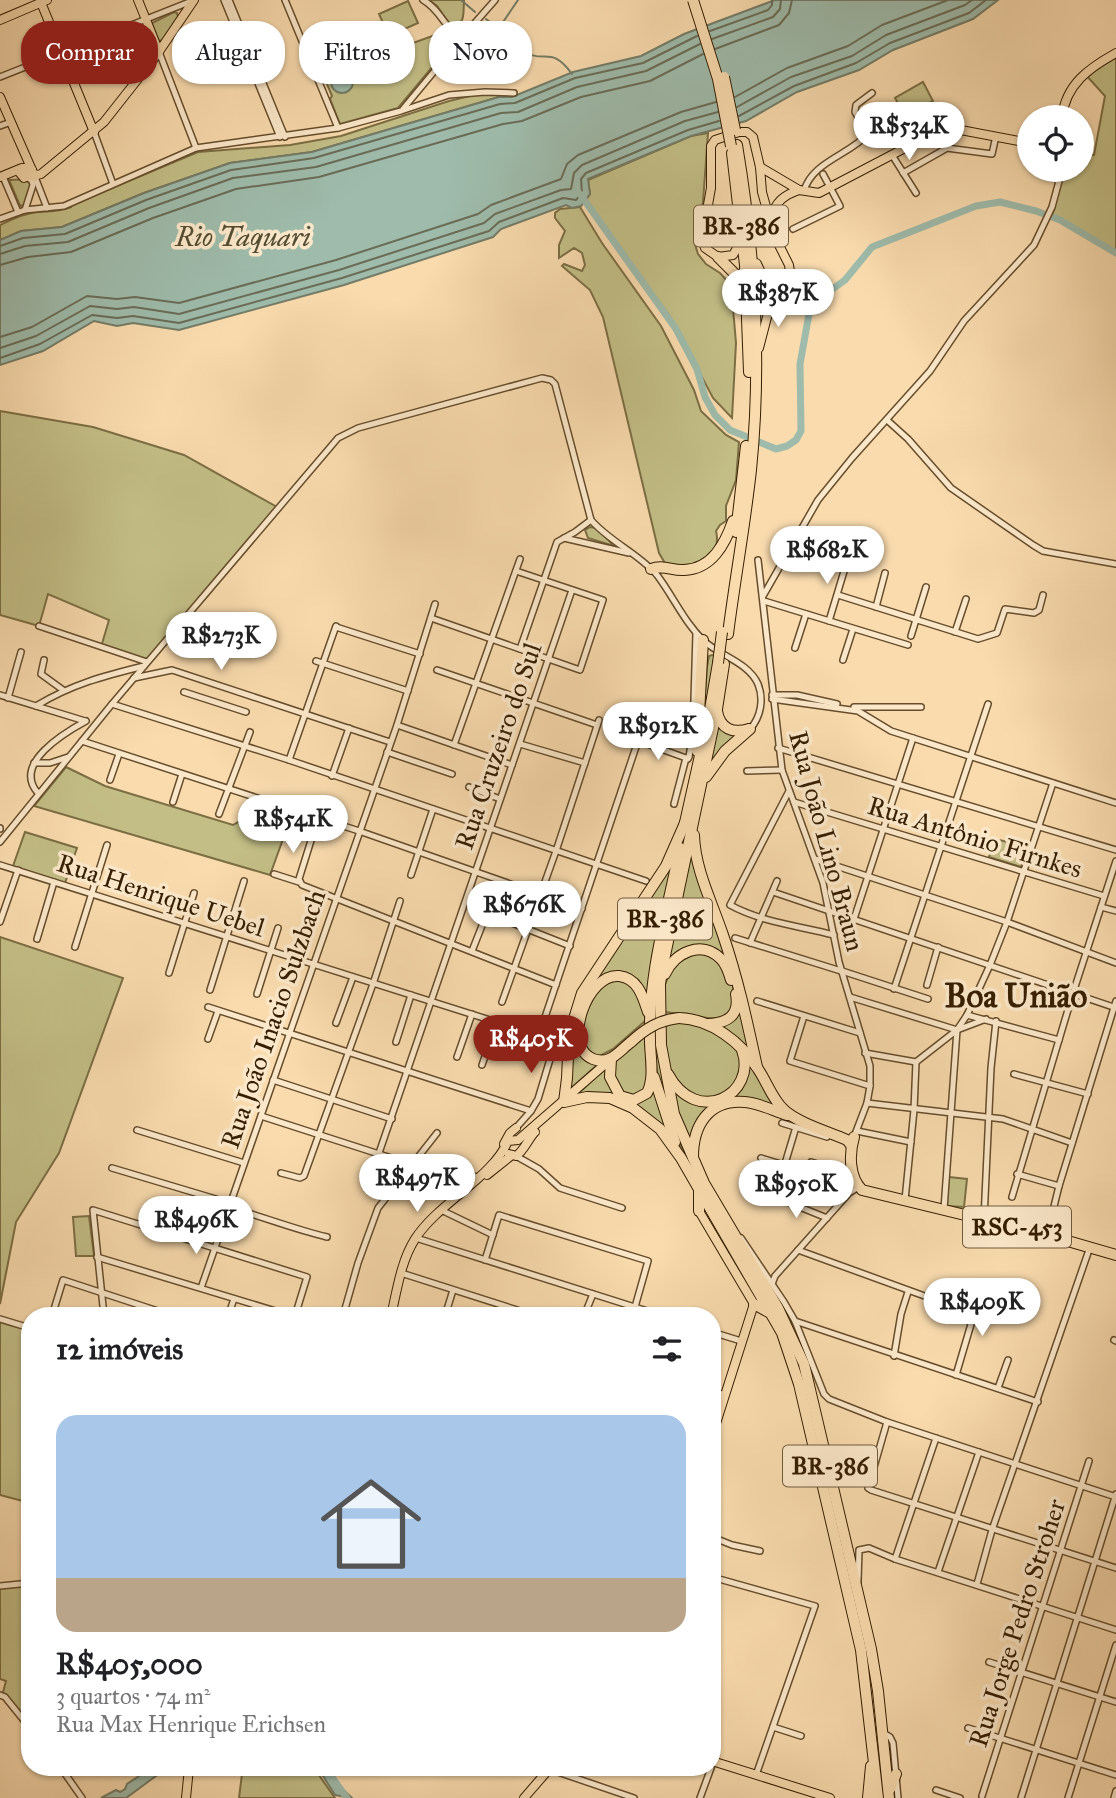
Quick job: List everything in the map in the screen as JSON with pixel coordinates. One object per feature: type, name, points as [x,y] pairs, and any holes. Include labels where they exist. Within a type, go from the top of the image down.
[{"type":"highway","name":"BR-386","points":[[692,0],[718,79],[734,145],[749,325],[752,400]]},
{"type":"highway","name":"BR-386","points":[[699,0],[722,68],[751,250],[757,332],[756,360],[748,467],[717,709],[656,963],[649,1016],[651,1066],[664,1114],[681,1158],[774,1317],[797,1376],[853,1617],[865,1674],[873,1744],[888,1797]]},
{"type":"highway","points":[[751,250],[763,284],[772,290],[781,288]]},
{"type":"highway","points":[[718,257],[735,274],[749,325]]},
{"type":"highway","name":"BR-386","points":[[725,633],[739,504],[748,467]]},
{"type":"highway","points":[[649,567],[685,570],[708,562],[726,539],[739,504]]},
{"type":"highway","points":[[699,778],[700,637]]},
{"type":"highway","name":"BR-386","points":[[699,778],[721,664]]},
{"type":"highway","points":[[695,683],[701,696]]},
{"type":"highway","points":[[717,709],[721,723],[727,728],[737,732],[750,729]]},
{"type":"highway","points":[[699,778],[750,729]]},
{"type":"highway","name":"BR-386","points":[[689,824],[660,984],[661,1045],[674,1114],[693,1161],[778,1308],[804,1364],[875,1673],[888,1797]]},
{"type":"highway","points":[[689,824],[695,851],[745,1004],[757,1067]]},
{"type":"highway","points":[[681,1158],[660,1129],[633,1108],[610,1098],[597,1096],[564,1102],[568,1078],[569,1035],[582,993],[666,866],[689,824]]},
{"type":"highway","points":[[660,984],[671,963],[683,952],[699,950],[718,956],[726,966],[738,1004],[730,1019],[708,1024]]},
{"type":"highway","points":[[649,1016],[640,990],[627,979],[613,977],[592,990],[578,1030],[579,1044],[591,1058],[611,1059],[653,1025],[665,1020],[693,1019],[708,1024],[725,1034],[757,1067],[778,1104],[794,1122]]},
{"type":"highway","points":[[664,1064],[674,1085],[683,1094],[696,1101],[713,1101],[727,1096],[742,1079],[745,1066],[742,1050]]},
{"type":"highway","points":[[611,1059],[611,1082],[620,1096],[629,1100],[646,1093],[651,1081],[651,1066]]},
{"type":"highway","points":[[693,1161],[695,1131],[710,1112],[723,1105],[750,1102],[794,1122],[817,1127],[854,1142],[856,1147],[852,1174]]},
{"type":"highway","points":[[817,1127],[854,1142]]},
{"type":"highway","points":[[854,1142],[852,1174],[862,1190]]},
{"type":"highway","points":[[698,1187],[699,1210]]},
{"type":"highway","name":"RSC-453","points":[[862,1190],[1047,1235],[1116,1255]]},
{"type":"highway","points":[[754,1304],[774,1317]]},
{"type":"highway","points":[[799,1336],[804,1364]]},
{"type":"highway","points":[[868,1798],[873,1744]]},
{"type":"highway","points":[[888,1797],[896,1773]]},
{"type":"main road","points":[[138,0],[147,21]]},
{"type":"main road","points":[[158,52],[193,0]]},
{"type":"main road","points":[[0,20],[43,1],[50,21]]},
{"type":"main road","points":[[1066,105],[1069,93],[1079,78],[1092,66],[1116,53]]},
{"type":"main road","points":[[74,84],[94,132]]},
{"type":"main road","points":[[1,178],[46,170],[94,132],[132,84]]},
{"type":"main road","points":[[0,97],[26,156],[27,173]]},
{"type":"main road","points":[[760,167],[802,191],[819,193],[945,127],[1017,140]]},
{"type":"main road","points":[[740,217],[737,248],[733,255],[718,257],[705,248],[702,238],[710,188],[711,146],[715,139],[725,135],[747,132],[753,136],[757,146],[771,225],[789,264],[787,281],[772,298],[768,309],[756,360]]},
{"type":"main road","points":[[762,184],[772,176]]},
{"type":"main road","points":[[771,225],[771,216],[787,187],[783,180]]},
{"type":"main road","points":[[764,196],[771,201],[802,191]]},
{"type":"main road","points":[[395,1307],[403,1274],[417,1239],[477,1177],[513,1147],[529,1138],[611,1059]]},
{"type":"main road","points":[[513,1147],[508,1136],[517,1127]]},
{"type":"main road","points":[[443,1211],[513,1147]]},
{"type":"main road","points":[[699,1210],[754,1304],[721,1407]]},
{"type":"main road","points":[[721,1765],[830,1798]]},
{"type":"main road","points":[[186,1798],[189,1776]]},
{"type":"main road","points":[[524,1798],[542,1776]]},
{"type":"street","points":[[138,21],[193,0]]},
{"type":"street","points":[[227,0],[283,137]]},
{"type":"street","points":[[285,0],[338,128]]},
{"type":"street","points":[[423,0],[435,9],[443,21]]},
{"type":"street","points":[[477,21],[495,0]]},
{"type":"street","points":[[176,6],[181,18]]},
{"type":"street","points":[[158,52],[196,148]]},
{"type":"street","points":[[0,77],[21,68]]},
{"type":"street","points":[[401,111],[429,78]]},
{"type":"street","points":[[0,219],[25,210],[64,206],[196,148],[338,128],[449,95],[467,92],[514,93]]},
{"type":"street","points":[[802,191],[816,171],[845,153],[868,134],[855,112],[856,105],[872,93]]},
{"type":"street","points":[[0,126],[11,122]]},
{"type":"street","points":[[94,132],[113,184]]},
{"type":"street","points":[[903,173],[947,148],[992,153],[996,136]]},
{"type":"street","points":[[892,155],[916,193]]},
{"type":"street","points":[[27,173],[47,208]]},
{"type":"street","points":[[25,210],[33,183],[27,173]]},
{"type":"street","points":[[793,229],[840,206],[823,174]]},
{"type":"street","points":[[1,178],[18,212]]},
{"type":"street","points":[[908,645],[763,598],[818,500],[930,371],[964,321],[1034,245],[1052,207],[1059,182]]},
{"type":"street","points":[[0,842],[95,724],[340,436],[358,428],[542,378],[555,384],[592,520],[602,532],[649,567],[700,637],[744,668],[756,680],[761,695],[760,714],[750,729]]},
{"type":"street","points":[[887,420],[908,439],[951,488],[1033,545],[1043,551],[1116,564]]},
{"type":"street","points":[[520,649],[557,542],[592,520]]},
{"type":"street","points":[[579,529],[583,542]]},
{"type":"street","points":[[564,538],[631,554]]},
{"type":"street","points":[[795,539],[848,558],[829,621]]},
{"type":"street","points":[[454,745],[520,559]]},
{"type":"street","name":"Rua João Lino Braun","points":[[758,560],[782,769],[815,859],[830,911],[842,971],[870,1066],[867,1103],[854,1142]]},
{"type":"street","points":[[431,618],[580,670],[603,600],[516,571]]},
{"type":"street","points":[[876,607],[885,573]]},
{"type":"street","points":[[911,636],[926,586]]},
{"type":"street","name":"Rua Cruzeiro do Sul","points":[[379,1153],[433,1002],[572,590]]},
{"type":"street","points":[[838,595],[978,639],[998,633],[1005,607],[1034,613],[1041,605],[1043,595]]},
{"type":"street","points":[[955,632],[966,599]]},
{"type":"street","name":"Rua João Inacio Sulzbach","points":[[201,1288],[213,1247],[397,725],[435,604]]},
{"type":"street","points":[[795,648],[806,614]]},
{"type":"street","points":[[39,626],[146,664]]},
{"type":"street","points":[[289,760],[336,626],[419,654]]},
{"type":"street","points":[[844,660],[853,629]]},
{"type":"street","points":[[674,804],[693,732],[700,637]]},
{"type":"street","points":[[8,698],[22,652]]},
{"type":"street","points":[[44,660],[41,674],[63,690]]},
{"type":"street","points":[[316,661],[408,691]]},
{"type":"street","points":[[36,706],[63,690],[94,678],[146,664]]},
{"type":"street","points":[[134,678],[172,670],[390,742]]},
{"type":"street","points":[[437,670],[598,723],[502,1002]]},
{"type":"street","points":[[217,703],[223,686]]},
{"type":"street","points":[[184,692],[247,712]]},
{"type":"street","points":[[0,695],[95,724]]},
{"type":"street","points":[[772,697],[797,695],[858,709],[921,707]]},
{"type":"street","points":[[112,704],[289,760],[646,881]]},
{"type":"street","points":[[894,989],[988,704]]},
{"type":"street","points":[[858,709],[891,731],[1116,803]]},
{"type":"street","points":[[38,793],[32,776],[34,763],[54,741],[86,721]]},
{"type":"street","points":[[397,725],[512,765]]},
{"type":"street","points":[[332,776],[349,727]]},
{"type":"street","points":[[219,814],[250,732]]},
{"type":"street","points":[[539,1035],[641,732]]},
{"type":"street","points":[[854,919],[914,738]]},
{"type":"street","points":[[82,741],[359,831],[582,909]]},
{"type":"street","points":[[639,741],[686,758]]},
{"type":"street","points":[[520,744],[585,763]]},
{"type":"street","points":[[778,748],[1116,850]]},
{"type":"street","points":[[387,752],[452,775]]},
{"type":"street","points":[[110,780],[119,754]]},
{"type":"street","points":[[34,763],[50,763],[69,757]]},
{"type":"street","points":[[747,771],[782,769]]},
{"type":"street","points":[[173,802],[182,774]]},
{"type":"street","points":[[944,1209],[957,1030],[990,965],[1007,922],[1053,783]]},
{"type":"street","points":[[469,787],[500,799]]},
{"type":"street","points":[[789,790],[730,905],[754,918],[834,935]]},
{"type":"street","name":"Rua Antônio Firnkes","points":[[794,802],[1104,896]]},
{"type":"street","points":[[411,875],[433,809]]},
{"type":"street","points":[[301,884],[318,818]]},
{"type":"street","points":[[0,829],[9,831]]},
{"type":"street","points":[[75,947],[107,845]]},
{"type":"street","points":[[815,859],[1007,922],[1116,963]]},
{"type":"street","points":[[1012,1197],[1116,861]]},
{"type":"street","name":"Rua Henrique Uebel","points":[[0,865],[550,1039],[554,1046],[538,1098],[531,1111]]},
{"type":"street","points":[[0,922],[3,906],[18,870]]},
{"type":"street","points":[[274,874],[556,985]]},
{"type":"street","points":[[37,939],[54,881]]},
{"type":"street","points":[[211,990],[244,881]]},
{"type":"street","points":[[750,943],[777,881]]},
{"type":"street","points":[[169,973],[194,892]]},
{"type":"street","points":[[773,892],[1115,1005],[1059,1186],[1047,1235]]},
{"type":"street","points":[[281,1173],[300,1178],[304,1176],[400,901]]},
{"type":"street","points":[[1101,907],[1116,911]]},
{"type":"street","points":[[472,951],[487,913],[570,946]]},
{"type":"street","points":[[257,994],[278,928]]},
{"type":"street","points":[[735,938],[928,999]]},
{"type":"street","points":[[927,985],[938,947]]},
{"type":"street","points":[[336,1023],[353,977]]},
{"type":"street","points":[[396,1042],[411,995]]},
{"type":"street","points":[[850,997],[957,1030]]},
{"type":"street","points":[[757,1001],[860,1033]]},
{"type":"street","points":[[208,1007],[531,1111],[517,1127],[513,1147],[560,1188],[622,1208]]},
{"type":"street","points":[[208,1039],[218,1011]]},
{"type":"street","points":[[457,1058],[471,1014]]},
{"type":"street","points":[[967,1014],[1059,1040]]},
{"type":"street","points":[[804,1016],[790,1061],[870,1086]]},
{"type":"street","points":[[865,1053],[916,1062],[957,1030],[986,1019]]},
{"type":"street","points":[[984,1219],[988,1118],[996,1021]]},
{"type":"street","points":[[482,1065],[497,1022]]},
{"type":"street","points":[[905,1200],[916,1062]]},
{"type":"street","points":[[1014,1074],[1088,1094]]},
{"type":"street","points":[[273,1080],[392,1119]]},
{"type":"street","points":[[867,1103],[951,1115],[1003,1119],[1072,1143]]},
{"type":"street","points":[[261,1116],[413,1165]]},
{"type":"street","points":[[782,1123],[794,1122],[845,1143],[911,1142]]},
{"type":"street","points":[[794,1122],[775,1198],[827,1218]]},
{"type":"street","points":[[137,1130],[244,1163]]},
{"type":"street","points":[[346,1307],[378,1208],[437,1133]]},
{"type":"street","points":[[761,1158],[784,1165]]},
{"type":"street","points":[[427,1162],[477,1177]]},
{"type":"street","points":[[811,1162],[852,1174],[849,1193]]},
{"type":"street","points":[[113,1168],[297,1230],[327,1237]]},
{"type":"street","points":[[1017,1174],[1059,1186]]},
{"type":"street","points":[[772,1280],[849,1193],[857,1188],[862,1190]]},
{"type":"street","points":[[103,1307],[93,1210],[307,1277],[296,1307]]},
{"type":"street","points":[[443,1211],[493,1235]]},
{"type":"street","points":[[417,1239],[635,1307],[648,1261],[499,1215],[485,1260]]},
{"type":"street","points":[[733,1232],[744,1241],[772,1280],[807,1349],[826,1397],[887,1422],[1116,1496],[1021,1798]]},
{"type":"street","points":[[977,1584],[992,1530],[1090,1247]]},
{"type":"street","points":[[798,1250],[908,1292],[971,1312],[975,1317],[957,1375]]},
{"type":"street","points":[[97,1257],[261,1307]]},
{"type":"street","points":[[403,1274],[497,1307]]},
{"type":"street","points":[[55,1307],[63,1280],[145,1307]]},
{"type":"street","points":[[448,1307],[453,1290]]},
{"type":"street","points":[[894,1356],[901,1314],[908,1292]]},
{"type":"street","points":[[588,1307],[593,1294]]},
{"type":"street","points":[[231,1307],[233,1299]]},
{"type":"street","points":[[0,1319],[21,1325]]},
{"type":"street","points":[[794,1321],[1038,1402]]},
{"type":"street","points":[[799,1336],[807,1326]]},
{"type":"street","points":[[721,1335],[741,1341]]},
{"type":"street","points":[[998,1388],[1008,1360]]},
{"type":"street","points":[[721,1394],[725,1395]]},
{"type":"street","points":[[887,1422],[868,1488],[1116,1569]]},
{"type":"street","points":[[895,1559],[936,1438]]},
{"type":"street","points":[[938,1572],[979,1452]]},
{"type":"street","name":"Rua Jorge Pedro Stroher","points":[[982,1796],[1089,1461]]},
{"type":"street","points":[[721,1541],[760,1551]]},
{"type":"street","points":[[857,1587],[858,1554],[862,1549],[869,1548],[895,1559],[1116,1630]]},
{"type":"street","points":[[721,1580],[815,1606],[756,1775]]},
{"type":"street","points":[[0,1586],[21,1584]]},
{"type":"street","points":[[1069,1798],[1116,1645]]},
{"type":"street","points":[[989,1662],[1116,1702]]},
{"type":"street","points":[[0,1695],[21,1717]]},
{"type":"street","points":[[773,1727],[801,1736]]},
{"type":"street","points":[[968,1728],[1116,1775]]},
{"type":"street","points":[[883,1733],[892,1740],[896,1773]]},
{"type":"street","points":[[67,1776],[82,1798]]},
{"type":"street","points":[[572,1776],[634,1798]]},
{"type":"street","points":[[700,1798],[708,1776]]},
{"type":"street","points":[[936,1790],[960,1798]]},
{"type":"street","points":[[1114,1798],[1116,1791]]},
{"type":"shaded area","points":[[429,0],[464,0],[461,21],[447,21]]},
{"type":"shaded area","points":[[408,1],[418,23],[382,21],[379,14]]},
{"type":"shaded area","points":[[177,13],[178,17],[172,21],[172,26],[163,40],[159,41],[158,38],[156,21]]},
{"type":"shaded area","points":[[429,37],[429,71],[398,108],[340,124],[327,84],[415,84],[415,42]]},
{"type":"shaded area","points":[[1116,53],[1116,253],[1052,217],[1059,182],[1094,182],[1094,155],[1105,96],[1084,73]]},
{"type":"shaded area","points":[[923,82],[933,101],[905,116],[895,98]]},
{"type":"shaded area","points":[[474,95],[499,97],[312,152],[230,163],[144,193],[62,227],[21,231],[0,240],[0,225],[9,221],[28,214],[67,209],[198,152],[290,145],[341,136]]},
{"type":"shaded area","points":[[708,133],[703,202],[694,241],[698,254],[706,264],[720,273],[731,285],[736,343],[732,418],[713,398],[669,315],[585,201],[590,194],[588,180],[691,136]]},
{"type":"shaded area","points":[[30,179],[32,183],[24,205],[20,206],[9,180]]},
{"type":"shaded area","points":[[580,207],[661,326],[694,390],[701,411],[726,435],[739,442],[736,480],[726,506],[726,521],[716,531],[716,544],[711,554],[702,562],[689,567],[666,565],[659,553],[603,317],[590,290],[562,266],[564,264],[582,271],[585,265],[582,253],[574,248],[559,258],[559,245],[565,231],[555,218],[555,213],[560,209]]},
{"type":"shaded area","points":[[0,411],[93,427],[184,455],[277,507],[147,662],[101,647],[109,620],[48,594],[39,626],[0,615]]},
{"type":"shaded area","points":[[590,527],[597,528],[614,546],[588,538],[585,530]]},
{"type":"shaded area","points":[[709,656],[716,656],[715,668],[701,745],[707,667]]},
{"type":"shaded area","points":[[717,718],[737,736],[705,773]]},
{"type":"shaded area","points":[[66,767],[105,786],[233,825],[252,814],[269,824],[287,828],[270,875],[34,806]]},
{"type":"shaded area","points":[[25,832],[77,848],[65,883],[13,866]]},
{"type":"shaded area","points":[[995,839],[1028,847],[1021,867],[989,857]]},
{"type":"shaded area","points":[[690,843],[729,955],[753,1060],[716,1026],[739,1005],[724,958],[692,946],[676,953],[664,968]]},
{"type":"shaded area","points":[[675,855],[648,1003],[633,980],[600,979],[576,1032],[598,1064],[568,1091],[569,1048],[587,991]]},
{"type":"shaded area","points":[[0,937],[123,978],[59,1153],[16,1222],[0,1304]]},
{"type":"shaded area","points":[[698,952],[712,956],[725,967],[734,991],[733,1013],[715,1019],[665,1012],[663,989],[673,965]]},
{"type":"shaded area","points":[[622,979],[637,990],[645,1021],[613,1049],[598,1057],[588,1054],[580,1035],[583,1020],[594,995],[603,984]]},
{"type":"shaded area","points":[[686,1021],[725,1036],[743,1056],[737,1083],[713,1099],[689,1096],[668,1069],[664,1024]]},
{"type":"shaded area","points":[[658,1026],[662,1071],[703,1184],[681,1147],[666,1110],[657,1071],[652,1029]]},
{"type":"shaded area","points":[[645,1036],[648,1086],[639,1096],[621,1094],[611,1066]]},
{"type":"shaded area","points":[[747,1059],[777,1110],[750,1101],[713,1107],[691,1143],[676,1112],[673,1086],[688,1099],[728,1096]]},
{"type":"shaded area","points":[[608,1065],[625,1100],[652,1085],[675,1147],[620,1101],[576,1096]]},
{"type":"shaded area","points":[[949,1177],[967,1179],[964,1207],[946,1206]]},
{"type":"shaded area","points":[[89,1216],[94,1256],[76,1256],[73,1217]]},
{"type":"shaded area","points":[[0,1319],[21,1325],[21,1501],[0,1495]]},
{"type":"shaded area","points":[[21,1584],[21,1718],[2,1696],[6,1681],[0,1679],[0,1586]]},
{"type":"shaded area","points":[[242,1776],[320,1776],[335,1798],[239,1798]]},
{"type":"water","name":"Rio Taquari","points":[[775,0],[998,0],[973,19],[893,50],[859,70],[797,92],[746,121],[691,136],[588,179],[590,194],[581,206],[572,208],[566,205],[501,229],[493,237],[344,285],[179,330],[133,323],[117,326],[94,321],[43,351],[0,365],[0,240],[21,231],[62,227],[144,193],[230,163],[312,152],[499,97],[512,97],[573,72],[641,56],[684,34]]},
{"type":"water","points":[[352,84],[350,90],[342,93],[334,90],[332,86]]},
{"type":"water","points":[[139,1776],[156,1776],[126,1798],[101,1798],[116,1790],[120,1792]]},
{"type":"water","points":[[323,1776],[334,1776],[336,1783],[352,1798],[335,1795]]},
{"type":"waterway","points":[[461,0],[475,12]]},
{"type":"waterway","points":[[504,21],[518,0]]},
{"type":"waterway","points":[[486,19],[519,49],[531,55],[553,57],[572,74]]},
{"type":"waterway","points":[[580,194],[676,329],[697,369],[705,397],[715,415],[730,430],[776,449],[796,440],[801,431],[800,364],[809,314],[823,296],[845,280],[872,247],[976,206],[1000,202],[1060,220],[1116,253]]},
{"type":"waterway","points":[[331,1776],[347,1798]]},
{"type":"district","name":"Boa União","points":[[1016,995]]}]
